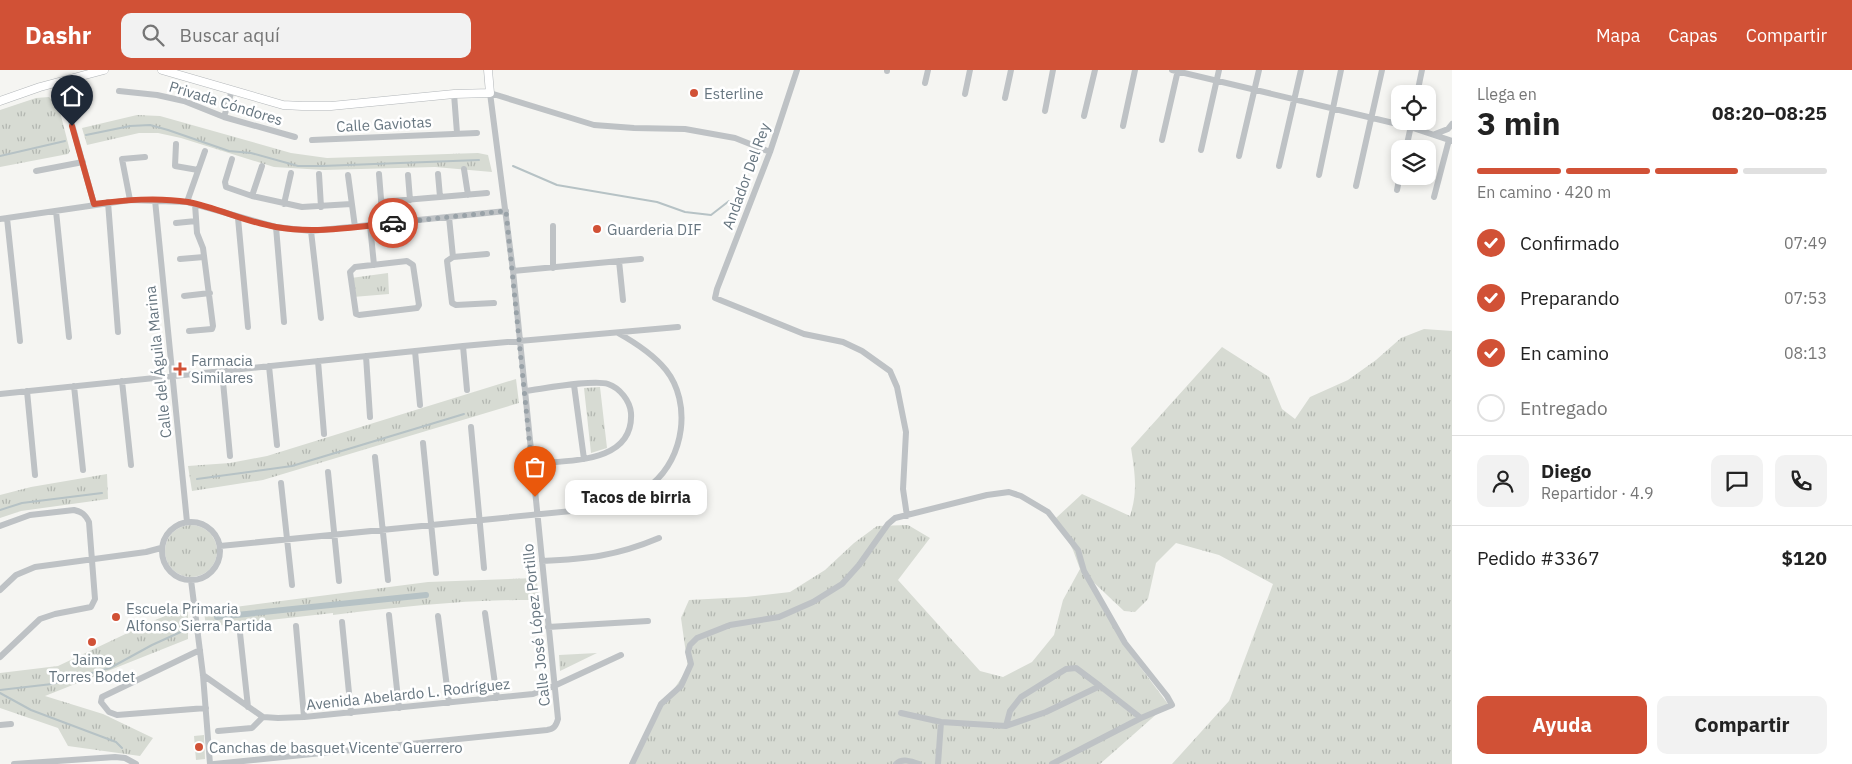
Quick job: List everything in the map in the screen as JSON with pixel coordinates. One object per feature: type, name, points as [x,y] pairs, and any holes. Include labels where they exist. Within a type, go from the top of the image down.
[{"type":"main road","points":[[0,101],[60,81],[104,70]]},
{"type":"main road","points":[[162,70],[283,104],[312,106],[454,94],[490,93],[488,70]]},
{"type":"street","name":"Andador Del Rey","points":[[797,70],[770,152],[714,296],[717,300],[804,334],[843,342],[862,351],[890,371],[896,387],[906,432],[903,488],[907,516]]},
{"type":"street","points":[[925,83],[928,70]]},
{"type":"street","points":[[965,94],[970,70]]},
{"type":"street","points":[[1005,98],[1011,70]]},
{"type":"street","points":[[1045,111],[1053,70]]},
{"type":"street","points":[[1084,116],[1095,70]]},
{"type":"street","points":[[1123,126],[1135,70]]},
{"type":"street","points":[[1162,140],[1176,70],[1295,100],[1391,121]]},
{"type":"street","points":[[1201,150],[1219,70]]},
{"type":"street","points":[[1239,156],[1259,70]]},
{"type":"street","points":[[1279,166],[1301,70]]},
{"type":"street","points":[[1318,175],[1341,70]]},
{"type":"street","points":[[1356,186],[1382,70]]},
{"type":"street","points":[[1419,85],[1422,70]]},
{"type":"street","points":[[60,81],[94,204]]},
{"type":"street","points":[[224,117],[232,90]]},
{"type":"street","name":"Privada Cóndores","points":[[119,91],[157,95],[184,101],[224,117],[296,137]]},
{"type":"street","points":[[490,93],[594,125],[685,129],[735,138],[770,152]]},
{"type":"street","name":"Calle José López Portillo","points":[[212,764],[548,730],[555,727],[558,720],[513,271],[490,93]]},
{"type":"street","points":[[454,94],[456,133]]},
{"type":"street","points":[[1435,134],[1448,129],[1452,124]]},
{"type":"street","points":[[1425,130],[1451,140],[1434,197]]},
{"type":"street","name":"Calle Gaviotas","points":[[312,140],[477,133]]},
{"type":"street","points":[[176,144],[175,166],[198,170]]},
{"type":"street","points":[[187,202],[204,151]]},
{"type":"street","points":[[130,200],[122,159],[145,157]]},
{"type":"street","points":[[232,158],[225,182],[226,187],[252,196],[302,207],[351,204]]},
{"type":"street","points":[[36,171],[83,162]]},
{"type":"street","points":[[252,196],[262,166]]},
{"type":"street","points":[[464,169],[468,194]]},
{"type":"street","points":[[284,204],[291,173]]},
{"type":"street","points":[[319,174],[321,207]]},
{"type":"street","points":[[378,174],[384,224]]},
{"type":"street","points":[[438,174],[440,197]]},
{"type":"street","points":[[408,175],[410,200]]},
{"type":"street","points":[[348,176],[355,227]]},
{"type":"street","points":[[1397,190],[1398,185]]},
{"type":"street","points":[[381,202],[487,193]]},
{"type":"street","points":[[20,341],[4,218],[108,202],[155,200],[187,202],[238,218],[276,227],[311,230],[506,211]]},
{"type":"street","name":"Calle del Águila Marina","points":[[155,200],[187,522]]},
{"type":"street","points":[[108,202],[118,332]]},
{"type":"street","points":[[189,331],[212,329],[210,292],[202,242],[197,233],[196,204]]},
{"type":"street","points":[[56,211],[69,337]]},
{"type":"street","points":[[449,217],[453,257]]},
{"type":"street","points":[[238,218],[248,327]]},
{"type":"street","points":[[176,223],[196,221]]},
{"type":"street","points":[[370,225],[374,265]]},
{"type":"street","points":[[553,226],[553,268]]},
{"type":"street","points":[[276,227],[284,322]]},
{"type":"street","points":[[311,230],[321,318]]},
{"type":"street","points":[[487,254],[453,257],[450,258],[447,264],[453,304],[494,303]]},
{"type":"street","points":[[180,259],[204,257]]},
{"type":"street","points":[[513,271],[641,259]]},
{"type":"street","points":[[619,261],[623,300]]},
{"type":"street","points":[[411,262],[418,297],[417,308],[356,314],[350,272],[355,267],[374,265],[411,262]]},
{"type":"street","points":[[184,296],[210,292]]},
{"type":"street","points":[[0,394],[462,346],[678,327]]},
{"type":"street","points":[[220,546],[592,508],[614,504],[630,498],[652,483],[670,463],[676,448],[682,422],[680,400],[673,381],[666,370],[649,353],[617,332]]},
{"type":"street","points":[[462,346],[466,390]]},
{"type":"street","points":[[414,351],[420,405]]},
{"type":"street","points":[[366,356],[370,416]]},
{"type":"street","points":[[318,361],[324,434]]},
{"type":"street","points":[[269,366],[276,446]]},
{"type":"street","points":[[222,371],[230,456]]},
{"type":"street","points":[[122,381],[131,465]]},
{"type":"street","points":[[525,391],[593,382],[608,384],[622,394],[631,408],[632,425],[625,440],[614,450],[584,459],[532,464]]},
{"type":"street","points":[[574,385],[584,459]]},
{"type":"street","points":[[74,386],[83,470]]},
{"type":"street","points":[[27,391],[35,475]]},
{"type":"street","points":[[471,427],[484,568]]},
{"type":"street","points":[[423,443],[436,573]]},
{"type":"street","points":[[375,458],[388,580]]},
{"type":"street","points":[[328,472],[339,581]]},
{"type":"street","points":[[280,483],[292,585]]},
{"type":"street","points":[[632,764],[662,704],[681,686],[691,664],[688,652],[690,645],[697,638],[730,625],[779,617],[813,602],[842,584],[859,565],[888,524],[895,518],[987,495],[1009,492],[1021,496],[1048,512],[1078,550],[1084,570],[1125,643],[1172,705],[1141,718],[1052,764]]},
{"type":"street","points":[[0,526],[30,515],[74,510],[82,512],[89,522],[96,599],[91,607],[40,619],[0,657]]},
{"type":"street","points":[[187,522],[202,524],[208,528],[218,539],[220,546],[218,563],[213,570],[207,576],[191,580],[175,576],[169,571],[164,564],[161,548],[172,528],[187,522]]},
{"type":"street","points":[[542,562],[604,556],[634,549],[659,538]]},
{"type":"street","points":[[0,590],[16,575],[35,567],[146,552],[161,548]]},
{"type":"street","points":[[191,580],[212,764]]},
{"type":"street","points":[[485,613],[497,698]]},
{"type":"street","points":[[389,615],[399,708]]},
{"type":"street","points":[[438,616],[448,703]]},
{"type":"street","points":[[548,628],[648,621]]},
{"type":"street","points":[[342,622],[351,713]]},
{"type":"street","points":[[296,626],[304,717]]},
{"type":"street","points":[[240,632],[248,707]]},
{"type":"street","points":[[200,650],[102,697],[101,702],[109,712],[118,715],[206,708]]},
{"type":"street","name":"Avenida Abelardo L. Rodríguez","points":[[263,717],[304,717],[534,694],[621,655]]},
{"type":"street","points":[[1006,726],[1010,711],[1021,697],[1066,669],[1076,668],[1141,718]]},
{"type":"street","points":[[203,675],[263,717],[252,728],[218,731]]},
{"type":"street","points":[[901,713],[941,722],[1006,726],[1046,712],[1100,686]]},
{"type":"street","points":[[938,764],[941,722]]},
{"type":"street","points":[[0,725],[11,724]]},
{"type":"street","points":[[14,764],[115,757],[125,758],[136,764]]},
{"type":"street","points":[[896,764],[907,760],[919,764]]},
{"type":"green space","points":[[49,97],[59,108],[70,151],[68,154],[0,167],[0,110],[36,98]]},
{"type":"green space","points":[[137,115],[160,116],[291,153],[327,158],[478,153],[488,155],[492,172],[435,167],[324,170],[274,167],[181,138],[158,133],[139,133],[87,145],[82,128]]},
{"type":"green space","points":[[388,273],[389,294],[353,297],[351,278]]},
{"type":"green space","points":[[1424,329],[1452,331],[1452,764],[1172,764],[1229,701],[1273,584],[1219,555],[1176,543],[1156,563],[1148,599],[1135,612],[1124,611],[1090,579],[1123,644],[1168,704],[1100,764],[633,764],[664,704],[688,668],[681,618],[689,600],[746,597],[790,592],[825,570],[854,543],[877,526],[908,525],[930,538],[898,580],[980,671],[1003,677],[1032,662],[1054,635],[1063,600],[1080,569],[1073,550],[1056,518],[1082,494],[1130,516],[1135,490],[1135,474],[1131,448],[1222,347],[1269,377],[1282,409],[1295,419],[1310,397],[1348,380],[1376,360],[1401,338]]},
{"type":"green space","points":[[516,379],[519,403],[263,480],[192,491],[188,466],[230,463],[267,456]]},
{"type":"green space","points":[[600,387],[607,448],[591,453],[584,388]]},
{"type":"green space","points":[[107,474],[108,499],[21,511],[0,518],[0,495],[31,487]]},
{"type":"green space","points":[[191,525],[201,527],[209,533],[215,541],[217,551],[215,561],[209,569],[201,575],[191,577],[181,575],[173,569],[167,561],[165,551],[167,541],[173,533],[181,527]]},
{"type":"green space","points":[[536,578],[540,600],[436,604],[206,627],[204,611],[428,582]]},
{"type":"green space","points":[[188,607],[188,639],[45,696],[103,714],[153,738],[140,756],[68,746],[58,728],[0,708],[0,673],[58,666],[155,620]]},
{"type":"green space","points":[[597,653],[560,671],[559,655]]},
{"type":"green space","points":[[204,735],[205,759],[196,760],[194,736]]},
{"type":"waterway","points":[[86,135],[130,126],[150,125],[229,151],[251,153],[298,166],[479,160]]},
{"type":"waterway","points":[[0,156],[65,141]]},
{"type":"waterway","points":[[513,166],[557,185],[657,202],[685,212],[711,215],[729,201]]},
{"type":"waterway","points":[[197,479],[292,466],[464,414]]},
{"type":"waterway","points":[[0,510],[22,503],[102,493]]},
{"type":"waterway","points":[[217,617],[426,595]]},
{"type":"waterway","points":[[0,690],[52,684],[110,668],[152,645],[185,630]]},
{"type":"waterway","points":[[0,693],[31,710],[116,742],[122,748]]},
{"type":"way so far","points":[[393,223],[506,211],[535,497]]},
{"type":"place","name":"Esterline","points":[[694,93]]},
{"type":"place","name":"Guarderia DIF","points":[[597,229]]},
{"type":"place","name":"Farmacia Similares","points":[[180,369]]},
{"type":"place","name":"Tacos de birria","points":[[535,497]]},
{"type":"place","name":"Escuela Primaria Alfonso Sierra Partida","points":[[116,617]]},
{"type":"place","name":"Jaime Torres Bodet","points":[[92,642]]},
{"type":"place","name":"Canchas de basquet Vicente Guerrero","points":[[199,747]]},
{"type":"route","points":[[72,126],[94,204],[130,200],[187,202],[238,218],[276,227],[311,230],[393,223]]}]
